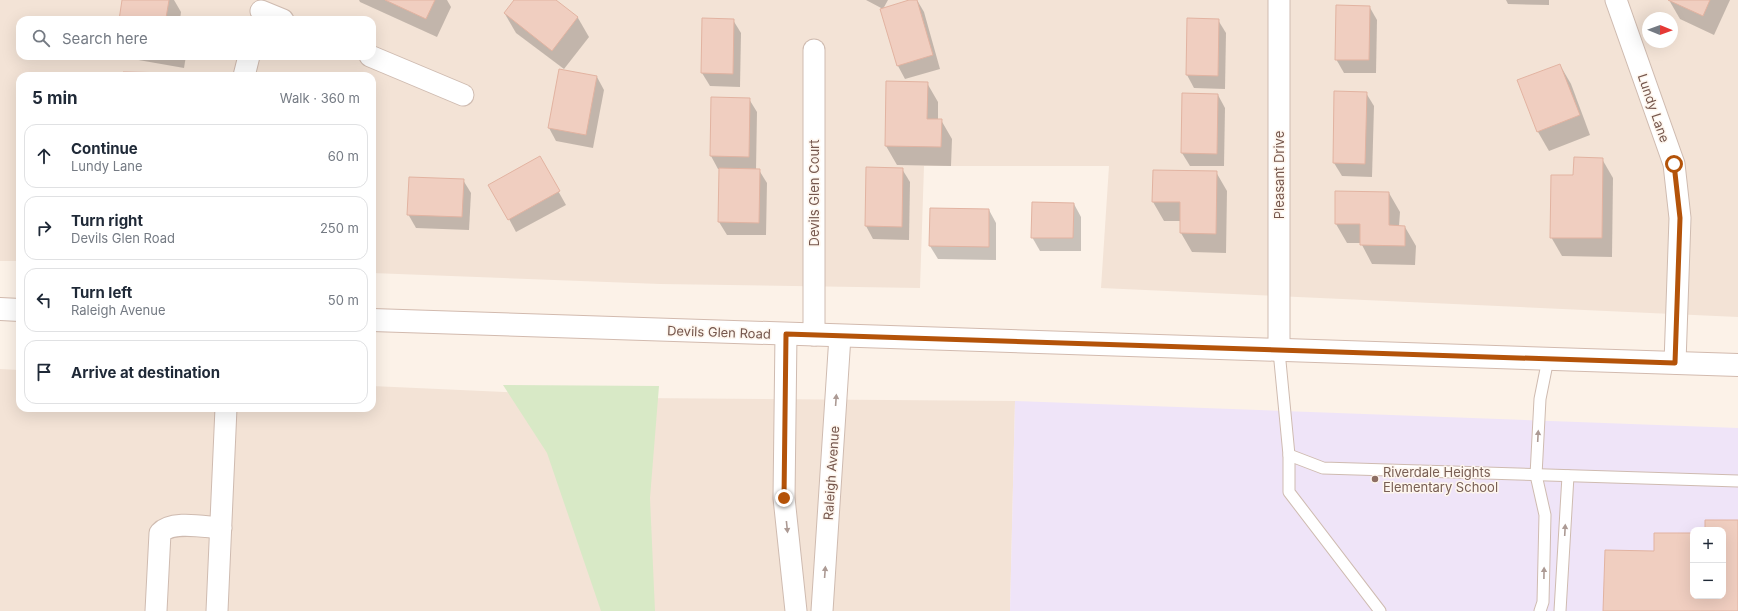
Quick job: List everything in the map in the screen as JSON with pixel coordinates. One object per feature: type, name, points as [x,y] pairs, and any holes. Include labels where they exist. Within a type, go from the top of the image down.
[{"type":"main road","points":[[0,309],[16,310]]},
{"type":"main road","name":"Devils Glen Road","points":[[376,320],[1738,365]]},
{"type":"street","name":"Pleasant Drive","points":[[1279,0],[1279,351]]},
{"type":"street","name":"Lundy Lane","points":[[1616,0],[1674,164],[1680,218],[1675,363]]},
{"type":"street","points":[[262,10],[275,16]]},
{"type":"street","name":"Devils Glen Court","points":[[814,50],[814,335]]},
{"type":"street","points":[[376,58],[463,94]]},
{"type":"street","points":[[245,72],[248,60]]},
{"type":"street","points":[[786,334],[784,498],[796,611]]},
{"type":"street","name":"Raleigh Avenue","points":[[822,611],[840,336]]},
{"type":"street","points":[[217,611],[226,412]]},
{"type":"street","points":[[156,611],[160,533],[165,528],[175,525],[221,528]]},
{"type":"lane","points":[[1279,351],[1289,455],[1289,492],[1380,611]]},
{"type":"lane","points":[[1540,611],[1543,602],[1545,515],[1536,474],[1540,399],[1548,359]]},
{"type":"lane","points":[[1289,455],[1323,468],[1738,481]]},
{"type":"lane","points":[[1560,611],[1568,476]]},
{"type":"shaded area","points":[[0,0],[1738,0],[1738,317],[1101,288],[1109,166],[924,166],[920,288],[660,284],[376,273],[376,72],[16,72],[16,261],[0,261]]},
{"type":"shaded area","points":[[0,369],[16,370],[16,412],[376,412],[376,386],[640,398],[1015,401],[1010,611],[0,611]]},
{"type":"shaded area","name":"Riverdale Heights Elementary School","points":[[1015,401],[1738,428],[1738,611],[1010,611]]},
{"type":"green space","points":[[503,385],[659,386],[650,498],[655,611],[601,611],[547,453]]},
{"type":"building","points":[[122,0],[169,0],[166,16],[120,16]]},
{"type":"building","points":[[385,0],[435,0],[426,19]]},
{"type":"building","points":[[514,0],[556,0],[578,17],[552,51],[504,13]]},
{"type":"building","points":[[909,0],[917,0],[933,55],[897,66],[880,9]]},
{"type":"building","points":[[1668,0],[1710,0],[1703,16]]},
{"type":"building","points":[[1336,5],[1370,6],[1369,60],[1335,60]]},
{"type":"building","points":[[702,18],[734,19],[733,74],[701,73]]},
{"type":"building","points":[[1187,18],[1219,19],[1218,76],[1186,75]]},
{"type":"building","points":[[1560,64],[1580,115],[1537,132],[1517,80]]},
{"type":"building","points":[[559,69],[597,76],[586,135],[548,128]]},
{"type":"building","points":[[886,81],[928,82],[927,119],[942,119],[941,147],[885,146]]},
{"type":"building","points":[[1334,91],[1367,92],[1365,164],[1333,163]]},
{"type":"building","points":[[1182,93],[1218,94],[1217,154],[1181,153]]},
{"type":"building","points":[[711,97],[750,98],[749,157],[710,156]]},
{"type":"building","points":[[540,156],[560,191],[508,220],[488,185]]},
{"type":"building","points":[[1574,157],[1603,158],[1602,238],[1550,238],[1551,175],[1573,175]]},
{"type":"building","points":[[866,167],[903,168],[902,227],[865,226]]},
{"type":"building","points":[[719,168],[760,169],[759,223],[718,222]]},
{"type":"building","points":[[1153,170],[1217,171],[1216,234],[1180,233],[1180,202],[1152,202]]},
{"type":"building","points":[[409,177],[464,179],[462,217],[407,215]]},
{"type":"building","points":[[1335,191],[1389,192],[1389,225],[1405,226],[1405,246],[1360,245],[1360,224],[1335,224]]},
{"type":"building","points":[[1032,202],[1074,203],[1073,238],[1031,238]]},
{"type":"building","points":[[930,208],[989,209],[989,247],[929,246]]},
{"type":"building","points":[[1705,520],[1738,520],[1738,611],[1603,611],[1605,550],[1654,551],[1654,533],[1690,533],[1690,599],[1726,599],[1726,527],[1705,527]]},
{"type":"place","name":"Riverdale Heights Elementary School","points":[[1375,479]]},
{"type":"route","points":[[784,498],[786,334],[1675,363],[1680,218],[1674,164]]}]
